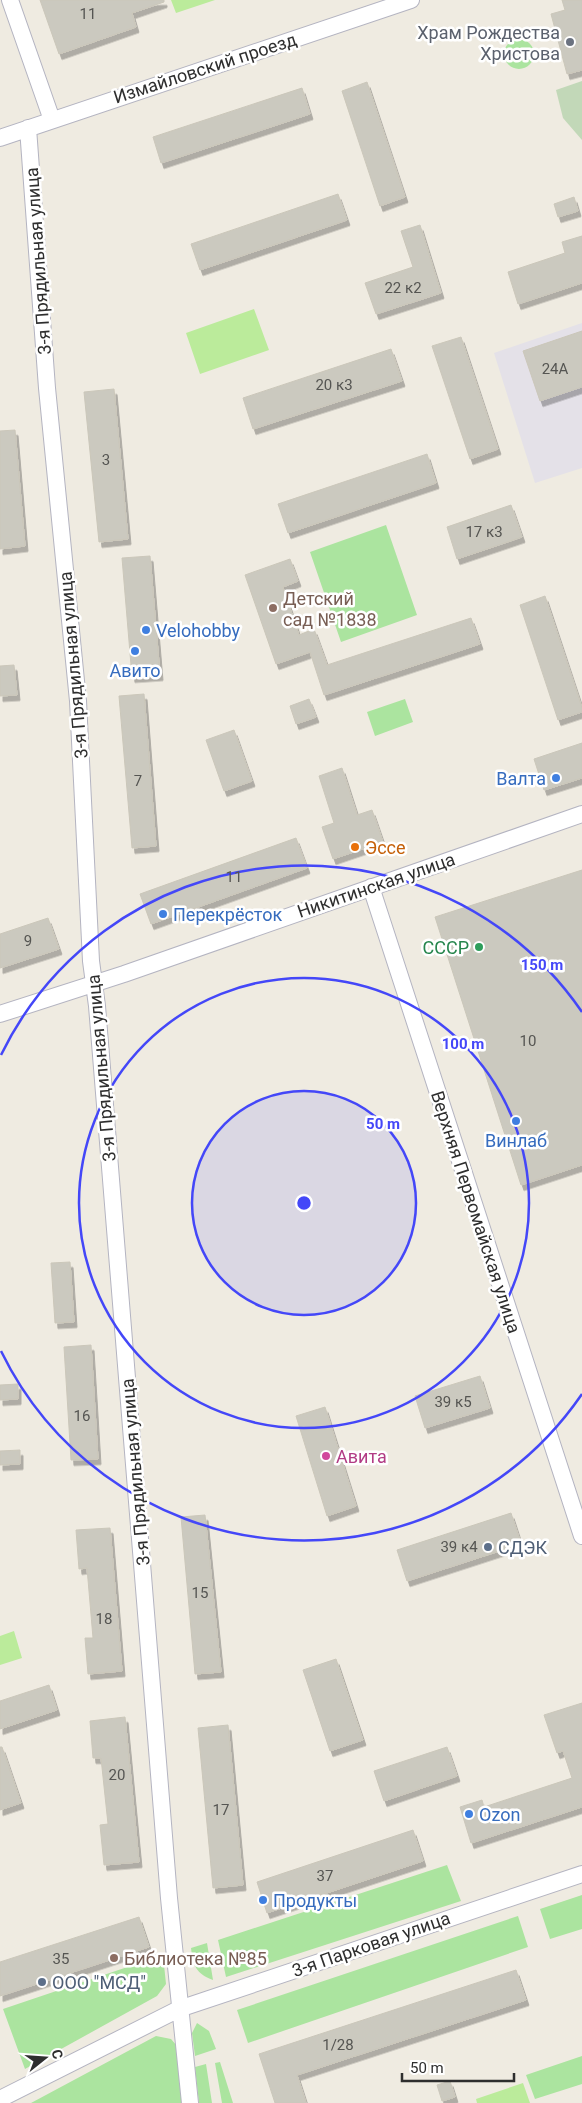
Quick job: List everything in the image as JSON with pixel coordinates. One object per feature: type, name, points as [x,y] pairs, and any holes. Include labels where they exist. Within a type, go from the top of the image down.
[{"type":"street","points":[[10,0],[52,120]]},
{"type":"street","name":"Измайловский проезд","points":[[0,138],[411,0]]},
{"type":"street","name":"3-я Прядильная улица","points":[[28,128],[47,388],[78,701],[92,961],[96,983],[179,2009],[190,2103]]},
{"type":"street","name":"Никитинская улица","points":[[0,1014],[96,983],[582,814]]},
{"type":"street","name":"Верхняя Первомайская улица","points":[[371,888],[582,1536]]},
{"type":"street","name":"3-я Парковая улица","points":[[0,2101],[179,2009],[582,1874]]},
{"type":"shaded area","points":[[582,323],[582,468],[535,483],[494,353]]},
{"type":"green space","points":[[171,0],[215,0],[176,13]]},
{"type":"green space","points":[[519,39],[530,43],[534,54],[530,65],[519,69],[508,65],[504,54],[508,43]]},
{"type":"green space","points":[[582,81],[582,140],[563,118],[556,90]]},
{"type":"green space","points":[[254,309],[269,350],[200,374],[186,333]]},
{"type":"green space","points":[[386,525],[417,615],[341,642],[310,552]]},
{"type":"green space","points":[[405,699],[413,722],[375,736],[367,712]]},
{"type":"green space","points":[[14,1631],[22,1658],[0,1665],[0,1636]]},
{"type":"green space","points":[[447,1865],[461,1901],[226,1977],[218,1940]]},
{"type":"green space","points":[[582,1895],[582,1929],[550,1939],[540,1909]]},
{"type":"green space","points":[[518,1916],[528,1947],[248,2043],[237,2010]]},
{"type":"green space","points":[[207,1943],[213,1980],[207,1978],[196,1968],[191,1948]]},
{"type":"green space","points":[[163,1955],[166,1984],[157,1996],[25,2069],[3,2009]]},
{"type":"green space","points":[[197,2023],[209,2031],[216,2049],[195,2056],[192,2033]]},
{"type":"green space","points":[[156,2036],[171,2039],[177,2046],[182,2103],[31,2103]]},
{"type":"green space","points":[[582,2056],[582,2084],[535,2099],[526,2075]]},
{"type":"green space","points":[[220,2062],[233,2103],[222,2103],[215,2063]]},
{"type":"green space","points":[[206,2064],[212,2103],[199,2103],[195,2067]]},
{"type":"green space","points":[[523,2083],[530,2103],[477,2103],[476,2099]]},
{"type":"building","points":[[40,0],[164,0],[164,2],[132,13],[136,27],[59,54]]},
{"type":"building","name":"Храм Рождества Христова","points":[[562,0],[582,0],[582,70],[567,74],[551,14],[565,10]]},
{"type":"building","points":[[367,82],[405,197],[380,206],[342,91]]},
{"type":"building","points":[[302,88],[310,114],[161,163],[153,137]]},
{"type":"building","points":[[338,194],[347,220],[200,270],[191,244]]},
{"type":"building","points":[[574,197],[578,211],[558,217],[554,204]]},
{"type":"building","points":[[420,225],[441,293],[376,314],[365,283],[413,267],[401,231]]},
{"type":"building","points":[[582,236],[582,283],[518,304],[508,272],[565,253],[562,242]]},
{"type":"building","points":[[582,331],[582,387],[540,401],[523,351]]},
{"type":"building","points":[[461,337],[498,449],[470,459],[432,346]]},
{"type":"building","points":[[391,349],[402,381],[253,429],[243,398]]},
{"type":"building","points":[[114,389],[128,539],[99,542],[84,392]]},
{"type":"building","points":[[15,430],[25,546],[0,549],[0,431]]},
{"type":"building","points":[[427,454],[436,483],[288,533],[278,504]]},
{"type":"building","points":[[511,505],[522,537],[457,559],[447,527]]},
{"type":"building","points":[[150,556],[160,675],[132,677],[122,558]]},
{"type":"building","points":[[290,559],[298,581],[283,587],[299,635],[314,629],[327,665],[471,618],[480,644],[324,695],[310,652],[276,664],[245,575]]},
{"type":"building","points":[[545,596],[582,708],[582,712],[558,720],[520,605]]},
{"type":"building","points":[[14,665],[17,695],[0,696],[0,666]]},
{"type":"building","points":[[144,694],[156,846],[132,848],[119,696]]},
{"type":"building","points":[[309,699],[316,717],[296,724],[290,706]]},
{"type":"building","points":[[234,730],[252,781],[224,791],[206,740]]},
{"type":"building","points":[[582,743],[582,778],[544,790],[534,759]]},
{"type":"building","points":[[342,768],[357,815],[372,810],[383,842],[333,859],[322,827],[334,823],[319,776]]},
{"type":"building","points":[[296,838],[307,868],[151,924],[140,894]]},
{"type":"building","points":[[582,870],[582,1165],[521,1185],[435,917]]},
{"type":"building","points":[[48,918],[59,949],[0,968],[0,934]]},
{"type":"building","points":[[70,1262],[74,1322],[55,1323],[51,1263]]},
{"type":"building","points":[[91,1345],[98,1459],[71,1460],[64,1347]]},
{"type":"building","points":[[480,1376],[490,1408],[425,1428],[415,1396]]},
{"type":"building","points":[[18,1384],[18,1399],[0,1400],[0,1385]]},
{"type":"building","points":[[325,1407],[356,1506],[327,1516],[296,1416]]},
{"type":"building","points":[[20,1450],[20,1464],[0,1465],[0,1451]]},
{"type":"building","points":[[511,1513],[521,1544],[407,1581],[397,1550]]},
{"type":"building","points":[[205,1515],[221,1672],[195,1674],[181,1517]]},
{"type":"building","points":[[110,1528],[122,1671],[88,1674],[85,1638],[93,1638],[87,1568],[79,1569],[76,1530]]},
{"type":"building","points":[[336,1659],[363,1740],[330,1751],[303,1670]]},
{"type":"building","points":[[49,1685],[57,1710],[0,1729],[0,1701]]},
{"type":"building","points":[[582,1703],[582,1807],[471,1843],[460,1807],[482,1800],[484,1807],[572,1778],[563,1751],[557,1753],[544,1715]]},
{"type":"building","points":[[125,1717],[139,1862],[104,1865],[100,1825],[108,1824],[101,1758],[93,1758],[90,1721]]},
{"type":"building","points":[[228,1725],[243,1885],[213,1888],[198,1728]]},
{"type":"building","points":[[0,1747],[2,1747],[21,1803],[0,1810]]},
{"type":"building","points":[[447,1747],[457,1776],[384,1801],[374,1771]]},
{"type":"building","points":[[413,1830],[423,1861],[267,1913],[257,1882]]},
{"type":"building","points":[[139,1917],[149,1947],[0,1996],[0,1962]]},
{"type":"building","points":[[516,1970],[526,2000],[297,2075],[306,2103],[275,2103],[259,2054]]},
{"type":"building","points":[[450,2081],[455,2097],[442,2101],[437,2085]]},
{"type":"place","name":"Храм Рождества Христова","points":[[570,42]]},
{"type":"place","name":"Детский сад №1838","points":[[273,608]]},
{"type":"place","name":"Velohobby","points":[[146,630]]},
{"type":"place","name":"Авито","points":[[135,651]]},
{"type":"place","name":"Валта","points":[[556,778]]},
{"type":"place","name":"Эссе","points":[[355,847]]},
{"type":"place","name":"Перекрёсток","points":[[163,914]]},
{"type":"place","name":"СССР","points":[[479,947]]},
{"type":"place","name":"Винлаб","points":[[516,1121]]},
{"type":"place","name":"Авита","points":[[326,1456]]},
{"type":"place","name":"СДЭК","points":[[488,1547]]},
{"type":"place","name":"Ozon","points":[[469,1814]]},
{"type":"place","name":"Продукты","points":[[263,1900]]},
{"type":"place","name":"Библиотека №85","points":[[114,1958]]},
{"type":"place","name":"ООО \"МСД\"","points":[[42,1982]]}]
